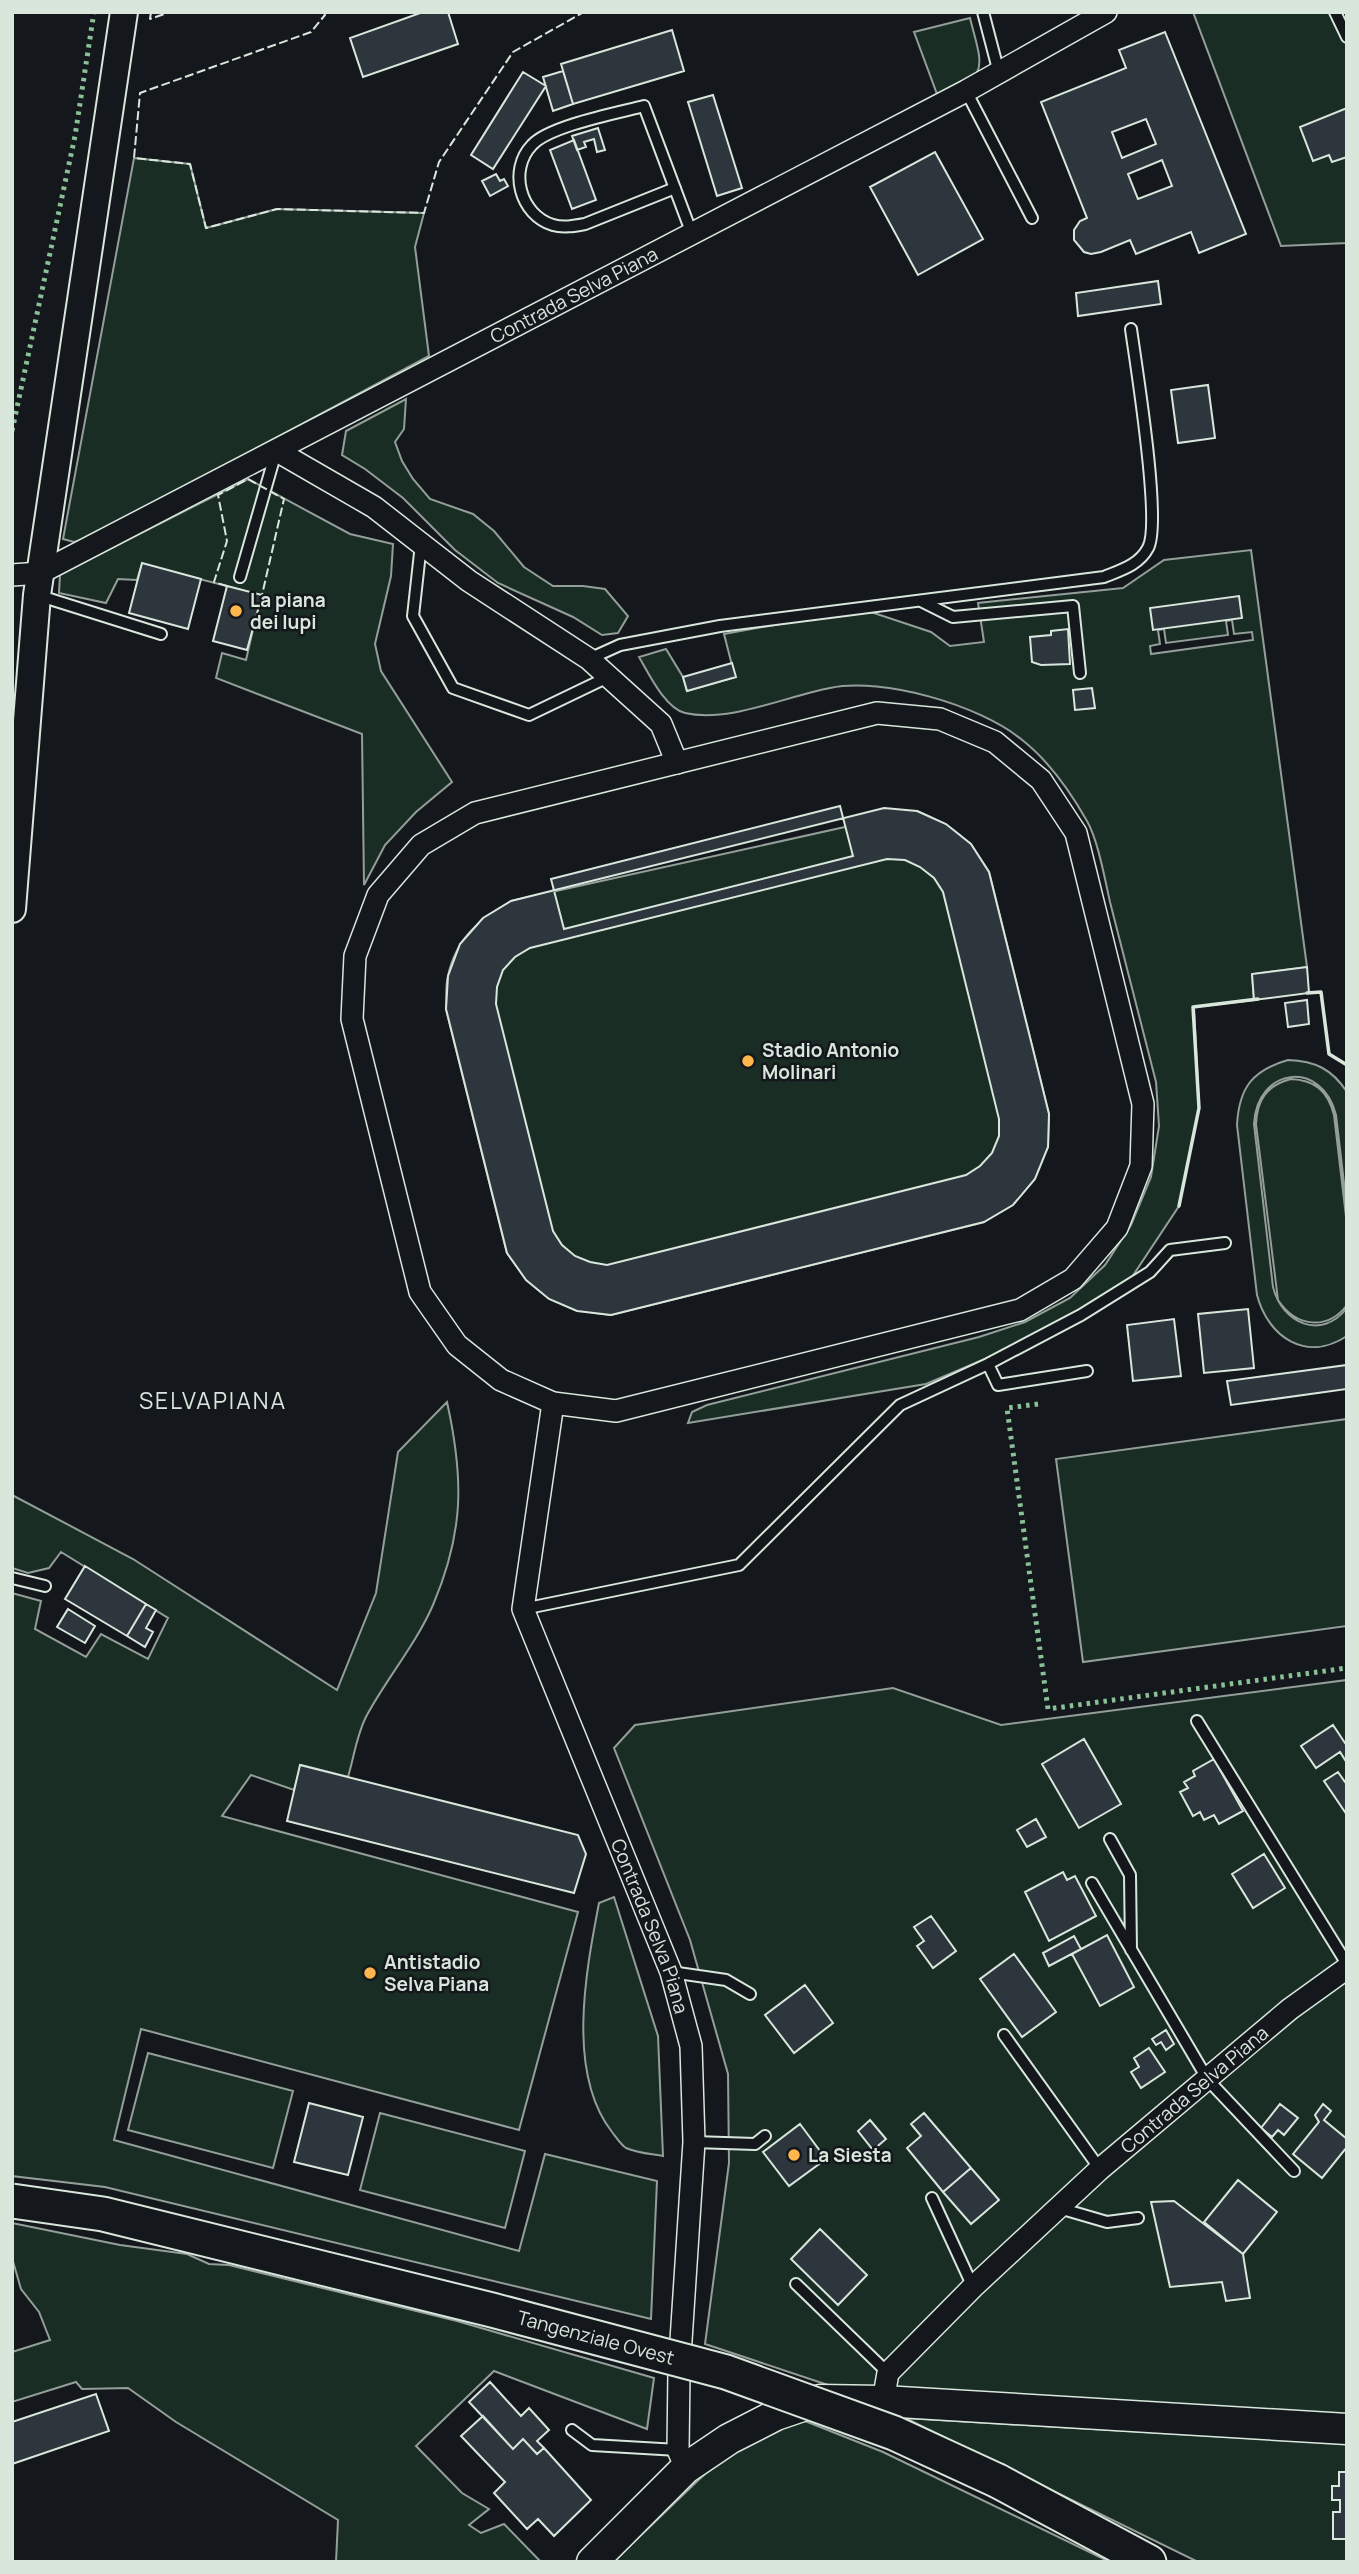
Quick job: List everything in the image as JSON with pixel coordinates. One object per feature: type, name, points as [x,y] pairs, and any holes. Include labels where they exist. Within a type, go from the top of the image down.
[{"type":"main road","name":"Tangenziale Ovest","points":[[12,2201],[103,2214],[492,2310],[726,2372],[894,2433],[998,2481],[1149,2562]]},
{"type":"main road","points":[[592,2562],[682,2459],[776,2415],[820,2400],[885,2387],[1347,2429]]},
{"type":"street","points":[[12,909],[38,584],[124,12]]},
{"type":"street","name":"Contrada Selva Piana","points":[[38,584],[276,452],[966,91],[1102,13]]},
{"type":"street","points":[[276,452],[374,507],[469,581],[589,659],[660,723],[677,763]]},
{"type":"street","points":[[12,575],[38,584]]},
{"type":"street","points":[[877,713],[940,719],[951,723],[995,742],[1041,780],[1076,833],[1143,1104],[1141,1166],[1117,1228],[1073,1279],[1020,1310],[616,1411],[553,1403],[500,1380],[457,1345],[420,1292],[352,1019],[355,956],[378,895],[421,845],[475,813],[677,763],[877,713]]},
{"type":"street","points":[[523,1609],[553,1403]]},
{"type":"street","name":"Contrada Selva Piana","points":[[523,1609],[671,1972],[691,2046],[694,2142],[679,2371],[682,2459]]},
{"type":"street","name":"Contrada Selva Piana","points":[[885,2387],[974,2287],[1100,2169],[1290,2010],[1347,1966]]},
{"type":"lane","points":[[983,12],[999,73]]},
{"type":"lane","points":[[1335,12],[1347,37]]},
{"type":"lane","points":[[966,91],[1032,218]]},
{"type":"lane","points":[[674,188],[585,224],[569,227],[554,225],[528,208],[520,191],[520,166],[531,145],[548,133],[644,106],[692,234]]},
{"type":"lane","points":[[589,659],[620,645],[720,626],[1104,577],[1130,567],[1149,547],[1152,522],[1131,329]]},
{"type":"lane","points":[[240,578],[276,452]]},
{"type":"lane","points":[[421,544],[413,616],[453,688],[528,715],[608,677]]},
{"type":"lane","points":[[38,584],[161,634]]},
{"type":"lane","points":[[921,601],[953,617],[1073,606],[1080,673]]},
{"type":"lane","points":[[523,1609],[738,1566],[900,1405],[988,1364],[1082,1315],[1150,1272],[1170,1250],[1225,1243]]},
{"type":"lane","points":[[988,1364],[998,1385],[1087,1371]]},
{"type":"lane","points":[[12,1578],[45,1586]]},
{"type":"lane","points":[[1197,1721],[1347,1966]]},
{"type":"lane","points":[[1110,1839],[1130,1875],[1131,1951]]},
{"type":"lane","points":[[1092,1883],[1208,2080],[1294,2171]]},
{"type":"lane","points":[[671,1972],[726,1980],[750,1994]]},
{"type":"lane","points":[[1004,2035],[1100,2169]]},
{"type":"lane","points":[[694,2142],[755,2144],[765,2136]]},
{"type":"lane","points":[[932,2198],[974,2287]]},
{"type":"lane","points":[[1059,2208],[1107,2222],[1138,2218]]},
{"type":"lane","points":[[796,2284],[885,2387]]},
{"type":"lane","points":[[572,2430],[592,2445],[682,2459]]},
{"type":"green space","points":[[1193,12],[1347,12],[1347,243],[1281,246]]},
{"type":"green space","points":[[970,18],[978,48],[979,68],[975,76],[967,82],[937,94],[914,32]]},
{"type":"green space","points":[[134,158],[190,164],[206,228],[277,209],[424,213],[415,247],[429,356],[89,538],[74,542],[63,539]]},
{"type":"green space","points":[[406,399],[404,429],[395,442],[413,479],[430,499],[473,514],[494,531],[524,567],[553,586],[605,589],[628,616],[618,633],[602,635],[573,617],[498,583],[455,550],[403,498],[342,455],[346,431]]},
{"type":"green space","points":[[248,479],[350,534],[393,544],[391,576],[375,644],[381,671],[452,782],[416,812],[385,845],[364,885],[362,734],[216,678],[222,653],[246,660],[261,595],[142,564],[137,580],[118,579],[106,603],[59,593],[60,574]]},
{"type":"green space","points":[[1251,550],[1307,967],[1252,974],[1254,1000],[1194,1007],[1199,1108],[1179,1206],[1132,1277],[1072,1316],[999,1353],[926,1384],[688,1423],[692,1412],[707,1405],[979,1337],[1025,1322],[1070,1298],[1105,1265],[1131,1225],[1151,1177],[1159,1126],[1156,1082],[1095,839],[1066,787],[1031,747],[1003,727],[956,705],[903,690],[876,687],[830,688],[739,712],[702,715],[685,713],[664,698],[639,657],[666,649],[683,677],[687,691],[735,677],[724,634],[862,609],[931,632],[950,646],[984,642],[978,603],[1123,588],[1164,560]],"holes":[[[1232,620],[1234,634],[1252,632],[1253,640],[1151,654],[1150,646],[1160,644],[1158,630],[1164,629],[1166,643],[1228,635],[1226,621]]]},
{"type":"green space","name":"Stadio Antonio Molinari","points":[[917,811],[959,834],[989,872],[1049,1114],[1048,1147],[984,1222],[611,1315],[576,1309],[539,1291],[507,1253],[446,1009],[448,976],[463,940],[489,915],[511,901]]},
{"type":"green space","points":[[1288,1060],[1315,1064],[1335,1077],[1347,1092],[1347,1209],[1336,1115],[1329,1097],[1318,1085],[1305,1078],[1291,1077],[1278,1081],[1266,1091],[1258,1105],[1254,1124],[1273,1287],[1278,1300],[1294,1318],[1315,1325],[1326,1324],[1347,1308],[1347,1336],[1332,1344],[1317,1347],[1303,1346],[1280,1334],[1262,1310],[1257,1295],[1237,1125],[1241,1100],[1250,1082],[1266,1069]]},
{"type":"green space","points":[[1291,1079],[1319,1088],[1328,1099],[1334,1115],[1347,1225],[1347,1305],[1330,1319],[1321,1322],[1302,1320],[1294,1316],[1278,1300],[1256,1124],[1265,1095],[1276,1085]]},
{"type":"green space","points":[[447,1402],[458,1481],[456,1529],[451,1553],[426,1619],[364,1722],[348,1777],[301,1765],[294,1790],[251,1775],[222,1816],[578,1912],[519,2130],[141,2029],[114,2140],[519,2251],[545,2154],[657,2181],[651,2319],[105,2187],[12,2176],[12,1593],[41,1601],[35,1629],[86,1657],[101,1634],[148,1659],[168,1618],[61,1552],[49,1568],[28,1573],[12,1568],[12,1495],[133,1559],[337,1690],[376,1593],[398,1452]]},
{"type":"green space","points":[[1347,1419],[1347,1626],[1083,1662],[1056,1459]]},
{"type":"green space","points":[[1347,1680],[1347,2415],[834,2387],[705,2344],[729,2163],[728,2074],[690,1940],[614,1748],[635,1725],[893,1688],[1001,1725]]},
{"type":"green space","points":[[614,1897],[658,2036],[663,2156],[635,2151],[622,2145],[598,2108],[589,2081],[583,2021],[589,1959],[599,1903]]},
{"type":"green space","points":[[148,2053],[293,2091],[273,2168],[128,2130]]},
{"type":"green space","points":[[380,2113],[525,2151],[505,2228],[360,2190]]},
{"type":"green space","points":[[12,2223],[120,2245],[187,2254],[209,2264],[229,2265],[457,2321],[654,2378],[647,2429],[494,2371],[416,2446],[462,2493],[489,2509],[469,2525],[481,2533],[504,2524],[541,2562],[336,2562],[338,2520],[176,2422],[128,2388],[82,2389],[76,2382],[12,2402],[12,2352],[50,2340],[39,2312],[21,2289],[12,2258]]},
{"type":"green space","points":[[905,2418],[1347,2444],[1347,2562],[1198,2562]]},
{"type":"green space","points":[[800,2419],[883,2452],[1110,2562],[613,2562],[710,2469],[760,2435]]},
{"type":"building","points":[[423,12],[448,12],[458,44],[363,77],[350,38]]},
{"type":"building","points":[[672,30],[684,71],[573,104],[561,64]]},
{"type":"building","points":[[1165,32],[1246,234],[1199,253],[1191,232],[1136,254],[1130,240],[1091,254],[1084,252],[1074,240],[1074,230],[1080,221],[1087,218],[1041,102],[1126,68],[1119,50]],"holes":[[[1146,119],[1156,144],[1122,158],[1112,132]],[[1162,160],[1172,186],[1138,199],[1128,174]]]},
{"type":"building","points":[[563,71],[573,104],[553,111],[543,77]]},
{"type":"building","points":[[523,72],[546,86],[493,169],[471,155]]},
{"type":"building","points":[[713,95],[742,188],[717,196],[688,102]]},
{"type":"building","points":[[1347,108],[1347,157],[1332,162],[1329,155],[1313,161],[1300,127]]},
{"type":"building","points":[[598,128],[605,150],[597,152],[594,139],[584,142],[586,147],[577,150],[572,136]]},
{"type":"building","points":[[574,140],[596,200],[572,209],[550,150]]},
{"type":"building","points":[[935,152],[983,239],[918,275],[870,187]]},
{"type":"building","points":[[496,174],[500,181],[504,179],[508,186],[490,196],[482,181]]},
{"type":"building","points":[[1158,281],[1161,304],[1078,316],[1076,293]]},
{"type":"building","points":[[1208,385],[1215,438],[1178,443],[1171,390]]},
{"type":"building","points":[[142,563],[201,579],[188,629],[129,613]]},
{"type":"building","points":[[227,586],[262,595],[247,650],[213,641]]},
{"type":"building","points":[[1239,596],[1242,618],[1153,630],[1150,608]]},
{"type":"building","points":[[1068,629],[1070,664],[1041,665],[1032,662],[1030,637],[1051,635],[1051,631]]},
{"type":"building","points":[[732,663],[736,677],[687,691],[683,677]]},
{"type":"building","points":[[1092,688],[1095,708],[1075,710],[1073,690]]},
{"type":"building","points":[[840,806],[853,856],[564,929],[551,879]]},
{"type":"building","points":[[884,808],[917,811],[946,824],[971,844],[989,872],[1049,1114],[1048,1147],[1035,1179],[1013,1205],[984,1222],[611,1315],[577,1311],[549,1299],[526,1280],[507,1253],[446,1009],[448,976],[460,944],[483,918],[511,901]],"holes":[[[887,859],[905,860],[934,878],[943,892],[999,1119],[999,1136],[992,1153],[980,1166],[966,1175],[607,1265],[575,1256],[562,1245],[553,1231],[496,1004],[497,987],[503,970],[515,957],[530,948]]]},
{"type":"building","points":[[1307,967],[1309,993],[1254,1000],[1252,974]]},
{"type":"building","points":[[1307,1000],[1309,1024],[1288,1027],[1285,1003]]},
{"type":"building","points":[[1248,1309],[1254,1368],[1204,1373],[1198,1314]]},
{"type":"building","points":[[1174,1319],[1181,1376],[1133,1381],[1127,1325]]},
{"type":"building","points":[[1347,1365],[1347,1389],[1231,1405],[1227,1381]]},
{"type":"building","points":[[85,1566],[146,1604],[127,1636],[65,1599]]},
{"type":"building","points":[[146,1604],[156,1610],[146,1628],[153,1632],[145,1647],[127,1636]]},
{"type":"building","points":[[68,1609],[95,1626],[85,1643],[57,1627]]},
{"type":"building","points":[[1333,1725],[1347,1746],[1347,1763],[1340,1752],[1316,1768],[1301,1746]]},
{"type":"building","points":[[1084,1739],[1121,1804],[1079,1828],[1042,1764]]},
{"type":"building","points":[[1214,1759],[1243,1811],[1219,1824],[1214,1815],[1204,1820],[1200,1812],[1193,1816],[1180,1792],[1188,1788],[1184,1782],[1195,1776],[1193,1771]]},
{"type":"building","points":[[300,1765],[578,1835],[586,1854],[574,1893],[287,1821]]},
{"type":"building","points":[[1338,1772],[1345,1782],[1347,1781],[1347,1815],[1324,1781]]},
{"type":"building","points":[[1036,1819],[1046,1837],[1027,1847],[1017,1830]]},
{"type":"building","points":[[1264,1854],[1285,1888],[1253,1908],[1232,1874]]},
{"type":"building","points":[[1063,1872],[1067,1880],[1075,1876],[1096,1916],[1049,1941],[1025,1892]]},
{"type":"building","points":[[931,1916],[956,1951],[933,1968],[917,1946],[924,1941],[914,1927]]},
{"type":"building","points":[[1107,1935],[1134,1987],[1100,2006],[1072,1954]]},
{"type":"building","points":[[1074,1936],[1081,1949],[1049,1966],[1043,1953]]},
{"type":"building","points":[[1014,1954],[1056,2012],[1022,2037],[980,1979]]},
{"type":"building","points":[[805,1985],[833,2023],[794,2053],[765,2015]]},
{"type":"building","points":[[1166,2030],[1174,2044],[1166,2050],[1161,2042],[1156,2045],[1152,2039]]},
{"type":"building","points":[[1149,2048],[1165,2072],[1141,2088],[1131,2072],[1139,2067],[1134,2058]]},
{"type":"building","points":[[309,2103],[363,2117],[348,2175],[294,2162]]},
{"type":"building","points":[[1280,2104],[1298,2118],[1284,2135],[1278,2130],[1272,2137],[1261,2128]]},
{"type":"building","points":[[1323,2104],[1331,2111],[1324,2120],[1347,2139],[1347,2147],[1322,2178],[1293,2154],[1319,2122],[1315,2115]]},
{"type":"building","points":[[924,2113],[971,2168],[943,2192],[907,2148],[921,2136],[911,2124]]},
{"type":"building","points":[[870,2120],[886,2139],[873,2150],[858,2131]]},
{"type":"building","name":"La Siesta","points":[[800,2124],[826,2159],[789,2186],[763,2152]]},
{"type":"building","points":[[971,2168],[999,2200],[971,2224],[943,2192]]},
{"type":"building","points":[[1238,2180],[1277,2212],[1243,2254],[1204,2222]]},
{"type":"building","points":[[1174,2201],[1243,2254],[1250,2298],[1226,2301],[1222,2282],[1170,2287],[1151,2202]]},
{"type":"building","points":[[820,2229],[867,2275],[838,2305],[791,2259]]},
{"type":"building","points":[[490,2382],[521,2416],[529,2408],[549,2430],[537,2441],[544,2448],[537,2454],[523,2439],[513,2449],[469,2402]]},
{"type":"building","points":[[96,2394],[109,2431],[12,2464],[12,2422]]},
{"type":"building","points":[[483,2416],[513,2449],[523,2439],[537,2454],[544,2448],[591,2500],[554,2536],[538,2519],[527,2529],[494,2493],[505,2482],[461,2436]]},
{"type":"building","points":[[1339,2472],[1347,2472],[1347,2539],[1333,2539],[1333,2512],[1340,2512],[1340,2500],[1332,2500],[1332,2486],[1339,2486]]},
{"type":"hedge","points":[[12,431],[75,136],[94,12]]},
{"type":"hedge","points":[[1038,1404],[1007,1408],[1048,1709],[1347,1668]]},
{"type":"fence","points":[[151,12],[150,19],[170,12]]},
{"type":"fence","points":[[324,12],[325,15],[311,32],[140,93],[134,158],[190,164],[206,228],[277,209],[424,213],[439,162],[513,52],[584,12]]},
{"type":"fence","points":[[227,586],[214,582],[227,541],[218,495],[248,479],[284,499],[262,595]]},
{"type":"wall","points":[[1307,993],[1321,992],[1329,1054],[1347,1065]]},
{"type":"wall","points":[[1179,1206],[1199,1108],[1193,1007],[1258,999]]},
{"type":"place","name":"La piana dei lupi","points":[[236,611]]},
{"type":"place","name":"Stadio Antonio Molinari","points":[[748,1061]]},
{"type":"place","name":"Antistadio Selva Piana","points":[[370,1973]]},
{"type":"place","name":"La Siesta","points":[[794,2155]]},
{"type":"district","name":"SELVAPIANA","points":[[213,1400]]}]
